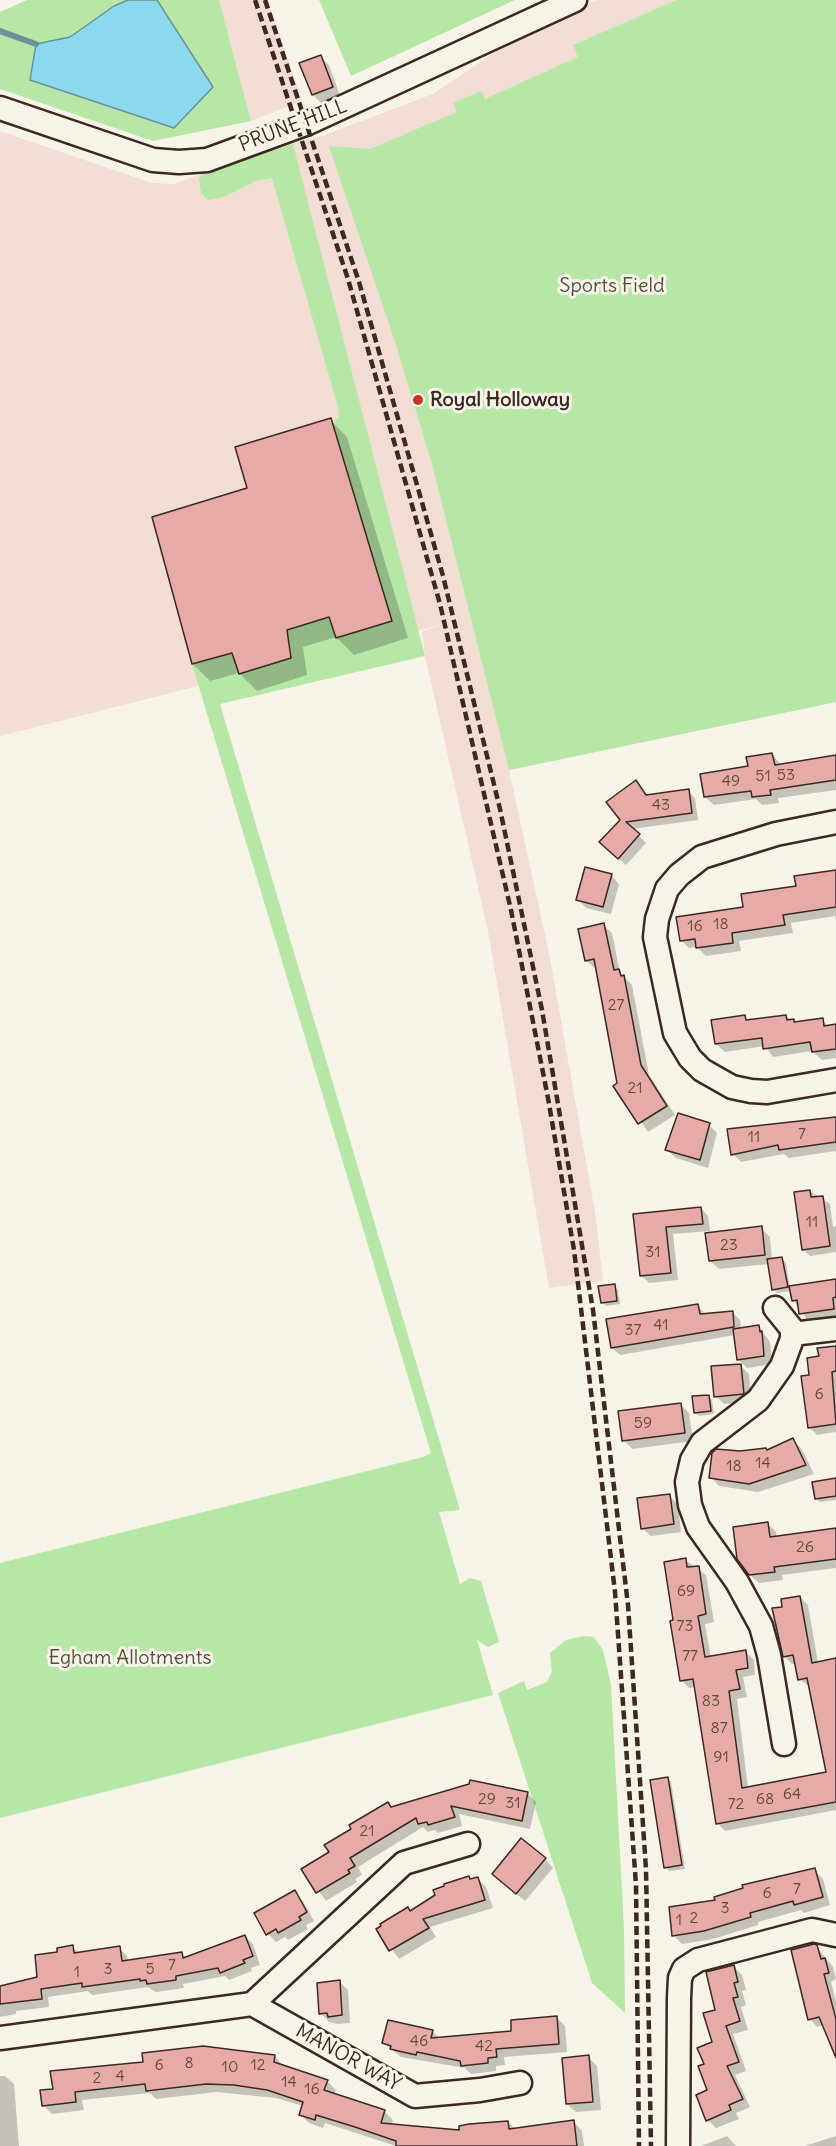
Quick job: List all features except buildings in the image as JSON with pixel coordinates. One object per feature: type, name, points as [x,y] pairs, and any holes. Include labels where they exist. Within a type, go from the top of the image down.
[{"type":"street","name":"PRUNE HILL","points":[[0,108],[153,160],[179,162],[207,160],[308,123],[575,0]]},
{"type":"street","points":[[836,822],[776,834],[702,856],[679,874],[667,889],[657,919],[656,937],[675,1033],[690,1058],[702,1070],[725,1083],[751,1091],[767,1092],[836,1080]]},
{"type":"street","points":[[775,1308],[792,1329],[791,1346],[768,1388],[740,1417],[702,1443],[692,1460],[687,1482],[690,1505],[698,1527],[749,1602],[761,1626],[770,1654],[784,1744]]},
{"type":"street","points":[[792,1334],[836,1329]]},
{"type":"street","points":[[0,2038],[252,2004],[404,1863],[468,1844]]},
{"type":"street","points":[[678,2146],[680,1978],[691,1964],[812,1930],[836,1935]]},
{"type":"street","name":"MANOR WAY","points":[[252,2004],[415,2096],[480,2090],[519,2083]]},
{"type":"shaded area","points":[[219,0],[268,0],[302,101],[251,121]]},
{"type":"shaded area","name":"Royal Holloway","points":[[597,0],[836,0],[836,702],[509,770],[549,953],[596,1218],[603,1281],[549,1288],[488,931],[425,656],[422,631],[448,623],[0,736],[0,131],[152,183],[174,184],[260,152],[322,136],[433,94],[524,33]]},
{"type":"green space","points":[[27,0],[128,0],[114,6],[70,37],[36,44],[31,79],[174,127],[213,86],[157,0],[219,0],[251,121],[153,141],[0,89],[0,12]]},
{"type":"green space","points":[[319,0],[515,0],[351,76]]},
{"type":"green space","name":"Sports Field","points":[[677,0],[836,0],[836,702],[509,770],[432,464],[396,345],[329,146],[370,149],[457,112],[453,103],[481,91],[485,99],[578,57],[573,45]]},
{"type":"green space","name":"Egham Allotments","points":[[293,144],[425,656],[220,704],[460,1510],[439,1512],[460,1584],[470,1578],[481,1581],[499,1642],[488,1647],[477,1640],[493,1695],[0,1818],[0,1563],[423,1457],[431,1453],[192,664],[232,653],[239,674],[291,658],[287,630],[329,617],[336,638],[392,621],[332,423],[339,417],[338,407],[272,178],[256,181],[224,197],[208,200],[201,193],[199,178],[208,169]]},
{"type":"green space","points":[[583,1636],[594,1637],[603,1650],[611,1685],[624,1929],[625,2013],[592,1983],[498,1693],[524,1681],[527,1690],[547,1682],[552,1671],[550,1653],[566,1640]]},
{"type":"water","points":[[128,0],[157,0],[213,87],[174,128],[30,80],[36,44],[70,37],[114,6]]},
{"type":"waterway","points":[[0,31],[36,44]]},
{"type":"railway","points":[[255,0],[348,279],[440,604],[511,910],[548,1098],[574,1250],[615,1592],[636,1885],[639,2146]]},
{"type":"railway","points":[[265,0],[359,282],[443,576],[500,809],[542,1010],[593,1310],[628,1605],[646,1869],[651,2146]]},
{"type":"place","name":"Royal Holloway","points":[[418,400]]}]
